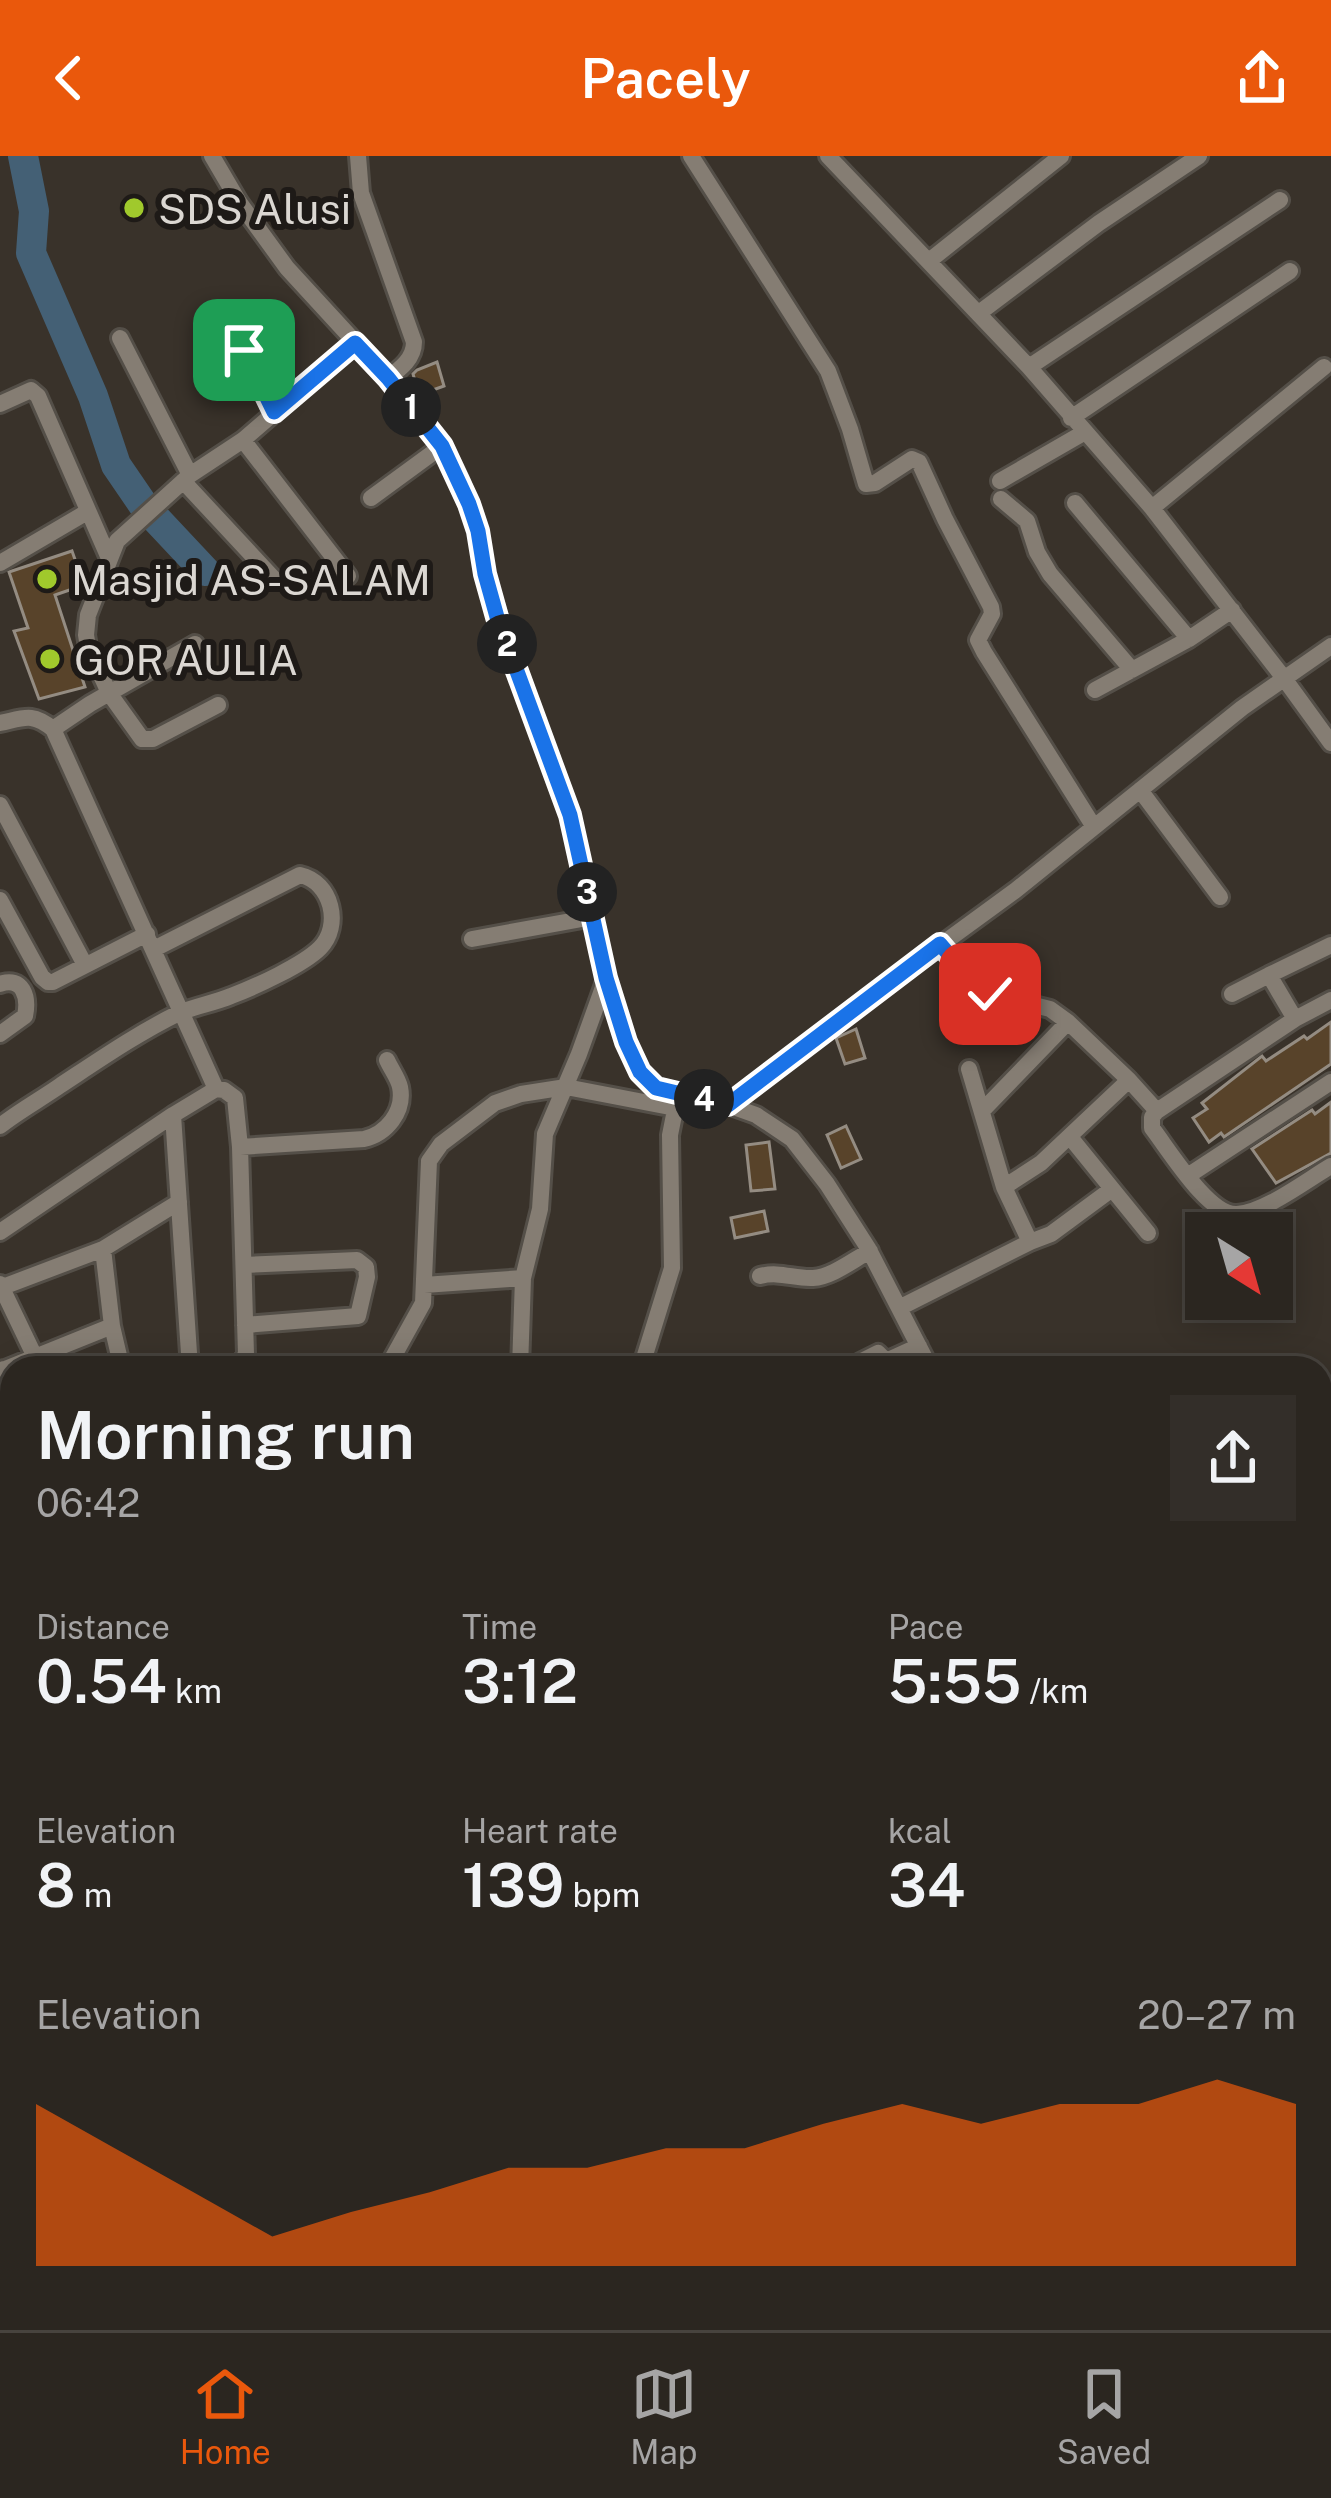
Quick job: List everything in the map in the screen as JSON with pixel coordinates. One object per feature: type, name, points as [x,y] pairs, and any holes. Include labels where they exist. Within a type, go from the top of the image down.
[{"type":"street","points":[[212,156],[287,268],[388,378],[442,446],[469,504],[497,617],[570,815],[606,978],[626,1042],[640,1072],[677,1101]]},
{"type":"street","points":[[358,156],[361,193],[414,342],[403,368],[388,378]]},
{"type":"street","points":[[691,156],[828,371],[866,484],[912,459],[920,462],[991,607],[978,640],[983,652],[1094,827]]},
{"type":"street","points":[[829,156],[1029,367],[1152,508],[1331,743]]},
{"type":"street","points":[[929,261],[1061,156]]},
{"type":"street","points":[[979,314],[1099,223],[1199,156]]},
{"type":"street","points":[[1029,367],[1280,200]]},
{"type":"street","points":[[1071,418],[1290,271]]},
{"type":"street","points":[[226,320],[274,412]]},
{"type":"street","points":[[120,338],[186,478],[274,579]]},
{"type":"street","points":[[218,705],[153,739],[142,739],[110,693],[86,635],[88,615],[112,549],[186,478],[243,440],[355,343]]},
{"type":"street","points":[[1152,508],[1324,368]]},
{"type":"street","points":[[3,396],[31,390],[38,396],[87,512],[112,549]]},
{"type":"street","points":[[1084,432],[1000,490],[1027,521],[1036,552],[1050,574],[1132,670]]},
{"type":"street","points":[[243,440],[348,575]]},
{"type":"street","points":[[371,498],[442,446]]},
{"type":"street","points":[[1075,503],[1189,639]]},
{"type":"street","points":[[0,563],[87,512]]},
{"type":"street","points":[[1095,690],[1232,610]]},
{"type":"street","points":[[52,729],[195,644]]},
{"type":"street","points":[[728,1105],[1016,890],[1283,677],[1331,646]]},
{"type":"street","points":[[0,723],[31,716],[52,729],[216,1090]]},
{"type":"street","points":[[1140,790],[1220,897]]},
{"type":"street","points":[[0,805],[86,965]]},
{"type":"street","points":[[0,900],[47,982],[151,942],[300,875],[324,891],[332,909],[330,935],[317,951],[230,997],[183,1011],[104,1056],[0,1126]]},
{"type":"street","points":[[472,939],[593,917]]},
{"type":"street","points":[[940,944],[981,989],[1050,1009],[1068,1022],[1157,1111]]},
{"type":"street","points":[[1232,994],[1331,945]]},
{"type":"street","points":[[1269,975],[1294,1019]]},
{"type":"street","points":[[520,1356],[523,1278],[540,1209],[545,1134],[606,978]]},
{"type":"street","points":[[0,984],[18,984],[28,1004],[25,1016],[0,1034]]},
{"type":"street","points":[[1331,1000],[1294,1019],[1152,1117],[1152,1128],[1221,1212],[1240,1214],[1266,1204],[1331,1166]]},
{"type":"street","points":[[982,1111],[1068,1022]]},
{"type":"street","points":[[240,1148],[364,1139],[382,1132],[398,1109],[400,1093],[387,1060]]},
{"type":"street","points":[[969,1070],[1004,1187],[1030,1242]]},
{"type":"street","points":[[1004,1187],[1041,1163],[1129,1080]]},
{"type":"street","points":[[1189,1175],[1331,1082]]},
{"type":"street","points":[[394,1356],[423,1303],[429,1161],[441,1144],[495,1102],[566,1087],[728,1105],[756,1115],[792,1139],[870,1252],[924,1356]]},
{"type":"street","points":[[0,1232],[173,1115],[224,1090],[235,1098],[240,1148],[245,1356]]},
{"type":"street","points":[[645,1356],[672,1268],[670,1135],[677,1101]]},
{"type":"street","points":[[173,1115],[189,1356]]},
{"type":"street","points":[[1070,1137],[1148,1233]]},
{"type":"street","points":[[899,1307],[1052,1234],[1112,1189]]},
{"type":"street","points":[[34,1356],[1,1286],[103,1249],[179,1202]]},
{"type":"street","points":[[103,1249],[119,1356]]},
{"type":"street","points":[[760,1276],[826,1276],[870,1252]]},
{"type":"street","points":[[244,1265],[356,1260],[366,1267],[367,1277],[358,1316],[245,1325]]},
{"type":"street","points":[[424,1285],[523,1278]]},
{"type":"street","points":[[37,1356],[112,1326]]},
{"type":"street","points":[[897,1356],[919,1346]]},
{"type":"building","points":[[437,362],[444,386],[419,395],[413,374]]},
{"type":"building","points":[[72,551],[84,585],[55,595],[85,687],[39,699],[14,631],[28,628],[9,572]]},
{"type":"building","points":[[1331,1022],[1331,1064],[1224,1137],[1221,1133],[1209,1142],[1193,1118],[1207,1109],[1202,1103],[1262,1056],[1266,1061]]},
{"type":"building","points":[[856,1029],[865,1058],[845,1064],[836,1038]]},
{"type":"building","points":[[1331,1102],[1331,1153],[1276,1183],[1252,1149]]},
{"type":"building","points":[[846,1126],[861,1159],[841,1168],[827,1135]]},
{"type":"building","points":[[769,1142],[775,1189],[751,1191],[746,1145]]},
{"type":"building","points":[[764,1211],[768,1231],[735,1238],[731,1218]]},
{"type":"waterway","points":[[23,156],[34,211],[31,253],[93,396],[116,465],[144,506],[205,571]]},
{"type":"place","name":"SDS Alusi","points":[[134,208]]},
{"type":"place","name":"Masjid AS-SALAM","points":[[47,579]]},
{"type":"place","name":"GOR AULIA","points":[[50,659]]},
{"type":"route","points":[[244,350],[274,412],[355,343],[442,446],[469,504],[497,617],[570,815],[606,978],[626,1042],[640,1072],[656,1088],[728,1105],[940,944],[990,994]]}]
